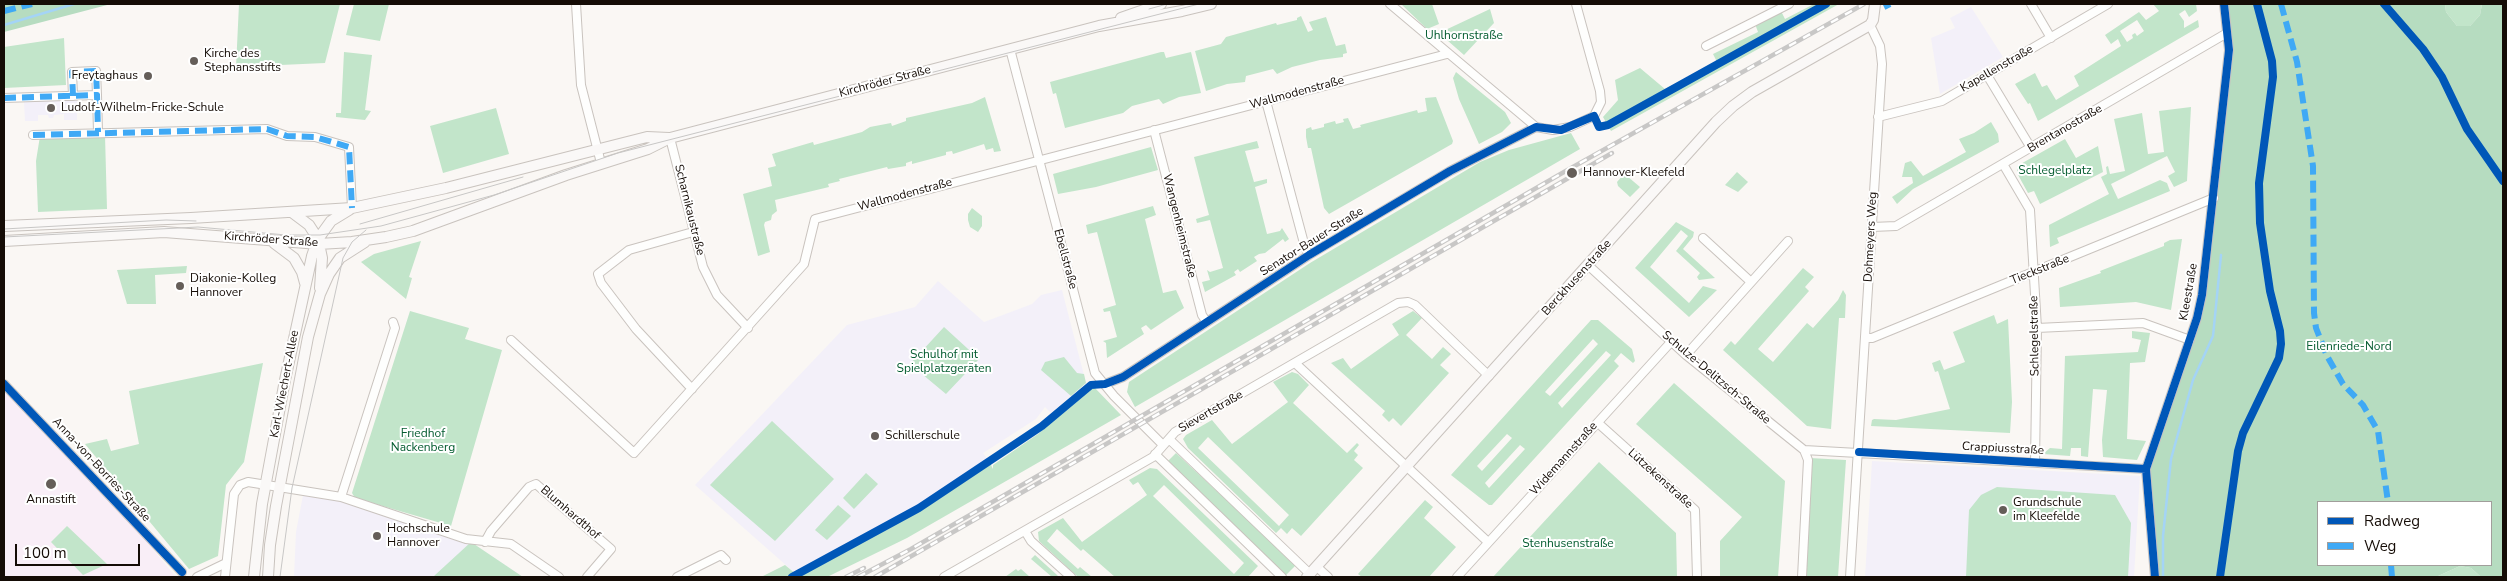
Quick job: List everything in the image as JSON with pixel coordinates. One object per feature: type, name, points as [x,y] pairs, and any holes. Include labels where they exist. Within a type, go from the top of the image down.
[{"type":"main road","name":"Kirchröder Straße","points":[[1099,26],[1161,4]]},
{"type":"main road","name":"Kirchröder Straße","points":[[4,241],[164,232],[273,242],[370,240],[418,229],[602,163],[648,149],[670,138],[1099,26],[1182,12],[1211,4]]},
{"type":"main road","points":[[1870,25],[1874,15],[1875,4]]},
{"type":"main road","name":"Berckhusenstraße","points":[[1311,573],[1733,106],[1752,92],[1870,25]]},
{"type":"main road","name":"Kirchröder Straße","points":[[4,226],[293,213],[352,208],[396,200],[647,137],[670,138]]},
{"type":"main road","points":[[540,165],[547,172],[543,184]]},
{"type":"main road","name":"Karl-Wiechert-Allee","points":[[254,577],[265,484],[305,284],[317,242],[331,221],[352,208]]},
{"type":"main road","points":[[293,213],[309,225],[317,242],[322,264],[320,294]]},
{"type":"main road","name":"Karl-Wiechert-Allee","points":[[268,577],[270,545],[280,486],[308,337],[320,294],[329,274],[340,258],[370,240]]},
{"type":"main road","points":[[273,242],[294,258],[302,272],[305,284]]},
{"type":"street","points":[[576,4],[582,86],[602,163]]},
{"type":"street","points":[[1390,4],[1447,54],[1521,112],[1536,128],[1561,130],[1594,116],[1599,110],[1600,91],[1576,4]]},
{"type":"street","points":[[1706,46],[1789,4]]},
{"type":"street","points":[[2031,4],[2051,38]]},
{"type":"street","name":"Kapellenstraße","points":[[1878,117],[1942,101],[2108,4]]},
{"type":"street","name":"Kleestraße","points":[[2155,577],[2146,469],[2190,340],[2202,295],[2229,50],[2224,4]]},
{"type":"street","name":"Dohmeyers Weg","points":[[1850,577],[1882,64],[1880,46],[1870,25]]},
{"type":"street","name":"Brentanostraße","points":[[1872,227],[1896,226],[2227,33]]},
{"type":"street","name":"Ebellstraße","points":[[1010,49],[1095,373],[1125,408],[1166,442],[1311,573],[1328,577]]},
{"type":"street","name":"Wallmodenstraße","points":[[511,340],[634,453],[804,264],[815,219],[1447,54]]},
{"type":"street","points":[[73,96],[72,72],[96,71],[98,132]]},
{"type":"street","points":[[1987,75],[2031,148]]},
{"type":"street","points":[[4,98],[97,95]]},
{"type":"street","points":[[1266,102],[1305,248],[1309,255]]},
{"type":"street","name":"Senator-Bauer-Straße","points":[[1105,384],[1123,378],[1206,321],[1309,255],[1450,171],[1536,128]]},
{"type":"street","points":[[33,134],[266,129],[288,136],[315,137],[349,147],[352,208]]},
{"type":"street","name":"Wangenheimstraße","points":[[1154,130],[1202,315],[1206,321]]},
{"type":"street","name":"Scharnikaustraße","points":[[670,138],[703,267],[717,295],[748,328]]},
{"type":"street","name":"Schlegelstraße","points":[[2003,164],[2030,210],[2037,328],[2035,463]]},
{"type":"street","name":"Tieckstraße","points":[[1865,338],[1872,338],[2214,198]]},
{"type":"street","points":[[692,389],[636,329],[601,283],[598,274],[629,250],[693,232]]},
{"type":"street","points":[[1703,238],[1752,282]]},
{"type":"street","points":[[1686,355],[1788,241]]},
{"type":"street","name":"Schulze-Delitzsch-Straße","points":[[1589,266],[1686,355],[1804,450]]},
{"type":"street","name":"Sievertstraße","points":[[944,577],[1155,454],[1176,432],[1398,303],[1408,302],[1415,305],[1489,376]]},
{"type":"street","points":[[341,497],[394,328],[393,322]]},
{"type":"street","points":[[2037,328],[2136,323],[2158,328],[2190,340]]},
{"type":"street","name":"Widemannstraße","points":[[1457,577],[1671,342]]},
{"type":"street","points":[[1295,363],[1488,542]]},
{"type":"street","name":"Anna-von-Borries-Straße","points":[[4,384],[182,572]]},
{"type":"street","name":"Lützekenstraße","points":[[1598,423],[1695,510],[1697,577]]},
{"type":"street","points":[[1802,577],[1808,460],[1804,450],[1859,452]]},
{"type":"street","name":"Crappiusstraße","points":[[1859,452],[2146,469]]},
{"type":"street","points":[[1155,454],[1282,577]]},
{"type":"street","points":[[225,577],[236,488],[248,482],[341,497],[466,539],[511,544],[559,577]]},
{"type":"street","name":"Blumhardthof","points":[[485,542],[491,531],[529,486],[536,484],[611,549],[587,577]]},
{"type":"street","points":[[1024,531],[1031,541],[1071,577]]},
{"type":"street","points":[[677,577],[721,555],[726,560]]},
{"type":"street","points":[[197,577],[226,563]]},
{"type":"shaded area","points":[[1971,7],[2003,57],[1940,94],[1931,38],[1955,28],[1950,18]]},
{"type":"shaded area","name":"Ludolf-Wilhelm-Fricke-Schule","points":[[77,100],[77,120],[64,120],[64,114],[54,115],[53,118],[49,118],[48,115],[38,115],[38,121],[25,121],[24,102]]},
{"type":"shaded area","name":"Schillerschule","points":[[938,281],[984,322],[1032,304],[1041,295],[1062,290],[1086,383],[1051,413],[1045,407],[1036,419],[983,453],[989,461],[909,512],[796,574],[695,485],[847,325],[915,307]]},
{"type":"shaded area","name":"Annastift","points":[[4,384],[104,490],[175,576],[4,577]]},
{"type":"shaded area","name":"Grundschule im Kleefelde","points":[[1872,461],[2140,476],[2134,577],[1865,577]]},
{"type":"shaded area","name":"Hochschule Hannover","points":[[304,490],[341,497],[466,539],[523,577],[294,577],[296,532]]},
{"type":"green space","points":[[4,4],[111,4],[4,32]]},
{"type":"green space","points":[[239,4],[340,4],[325,63],[236,67]]},
{"type":"green space","points":[[354,4],[389,4],[380,41],[346,35]]},
{"type":"green space","points":[[1401,4],[1432,4],[1439,24],[1427,29]]},
{"type":"green space","points":[[1814,4],[1839,4],[1611,131],[1603,117],[1618,100],[1615,80],[1640,68],[1665,89],[1717,62],[1713,54],[1758,32],[1754,21],[1780,9],[1785,19]]},
{"type":"green space","points":[[2153,4],[2196,4],[2197,11],[2189,17],[2185,10],[2179,14],[2184,21],[2184,28],[2198,20],[2199,27],[2038,121],[2030,103],[2028,104],[2015,84],[2035,73],[2042,87],[2047,85],[2056,100],[2079,86],[2074,76],[2121,46],[2118,39],[2111,44],[2105,35],[2139,12],[2146,20],[2159,11]],"holes":[[[2137,20],[2144,31],[2137,36],[2135,33],[2132,35],[2133,38],[2127,42],[2120,31]]]},
{"type":"green space","name":"Eilenriede-Nord","points":[[2224,4],[2445,4],[2446,12],[2457,26],[2470,26],[2480,15],[2482,4],[2503,4],[2503,577],[2481,577],[2471,568],[2460,566],[2436,577],[2155,577],[2146,481],[2197,318],[2229,50]]},
{"type":"green space","points":[[2445,4],[2482,4],[2480,15],[2470,26],[2457,26],[2446,12]]},
{"type":"green space","name":"Uhlhornstraße","points":[[1490,9],[1494,23],[1464,55],[1439,33]]},
{"type":"green space","points":[[1301,16],[1308,32],[1313,30],[1309,22],[1326,17],[1336,46],[1345,44],[1347,53],[1343,54],[1343,57],[1292,67],[1277,74],[1273,69],[1246,76],[1245,82],[1227,84],[1206,91],[1195,51],[1221,44],[1226,37],[1276,23],[1277,25],[1297,20]]},
{"type":"green space","points":[[64,38],[66,85],[4,88],[4,47]]},
{"type":"green space","points":[[344,52],[372,55],[365,110],[371,111],[365,120],[336,117],[336,113],[341,113]]},
{"type":"green space","points":[[1164,52],[1166,58],[1191,52],[1201,93],[1179,97],[1163,104],[1159,99],[1132,106],[1123,113],[1065,128],[1056,93],[1053,94],[1050,82]]},
{"type":"green space","points":[[1456,72],[1505,112],[1511,123],[1502,132],[1479,144],[1459,99],[1453,78]]},
{"type":"green space","points":[[985,97],[1001,151],[994,152],[993,148],[986,150],[984,144],[953,154],[952,151],[946,152],[946,155],[912,164],[912,161],[906,163],[906,166],[888,169],[887,167],[839,179],[840,181],[828,184],[829,187],[775,200],[777,211],[772,215],[771,220],[765,222],[764,225],[770,252],[758,256],[743,194],[772,186],[768,168],[776,166],[772,154],[813,142],[814,145],[862,132],[870,127],[891,123],[892,126],[906,121],[906,118],[972,103]]},
{"type":"green space","points":[[1436,97],[1453,141],[1452,144],[1329,214],[1324,208],[1311,148],[1308,148],[1306,129],[1311,127],[1312,130],[1324,127],[1324,124],[1335,121],[1336,124],[1344,122],[1343,119],[1348,118],[1353,129],[1361,127],[1360,125],[1417,110],[1418,113],[1427,111],[1425,98]]},
{"type":"green space","points":[[2191,107],[2187,181],[2174,187],[2168,176],[2175,172],[2167,156],[2111,184],[2118,199],[2160,180],[2167,183],[2170,191],[2057,238],[2059,243],[2050,247],[2049,225],[2109,194],[2101,177],[2107,174],[2106,167],[2108,166],[2110,174],[2125,171],[2114,119],[2142,113],[2148,154],[2164,152],[2159,111]]},
{"type":"green space","points":[[496,108],[509,154],[443,173],[430,126]]},
{"type":"green space","points":[[1991,122],[1998,134],[1999,142],[1913,189],[1897,204],[1892,197],[1913,183],[1912,177],[1902,177],[1905,163],[1911,161],[1923,176],[1966,152],[1959,139],[1974,133]]},
{"type":"green space","points":[[1571,133],[1580,149],[1135,407],[1127,392],[1129,382],[1310,263],[1480,162],[1509,150]]},
{"type":"green space","points":[[105,135],[107,209],[38,212],[36,161],[40,136]]},
{"type":"green space","name":"Schlegelplatz","points":[[2065,139],[2076,158],[2098,146],[2103,172],[2040,204],[2034,191],[2028,193],[2017,173],[2017,166]]},
{"type":"green space","points":[[1257,141],[1259,148],[1245,151],[1254,182],[1267,179],[1267,183],[1255,187],[1267,234],[1280,231],[1282,228],[1289,239],[1285,242],[1283,239],[1265,253],[1254,257],[1257,261],[1240,272],[1238,269],[1234,272],[1236,275],[1205,292],[1202,282],[1210,280],[1207,270],[1210,272],[1223,268],[1210,220],[1197,223],[1196,219],[1209,215],[1194,157]]},
{"type":"green space","points":[[1151,147],[1158,170],[1096,187],[1058,194],[1053,174]]},
{"type":"green space","points":[[1737,172],[1748,182],[1738,192],[1725,185]]},
{"type":"green space","points":[[1623,175],[1640,187],[1630,197],[1618,186],[1617,182]]},
{"type":"green space","points":[[1153,206],[1156,215],[1145,219],[1163,293],[1176,290],[1184,308],[1151,330],[1146,325],[1141,328],[1144,334],[1107,358],[1106,343],[1103,341],[1117,337],[1110,311],[1104,312],[1103,309],[1116,305],[1097,232],[1088,234],[1086,225]]},
{"type":"green space","points":[[972,208],[982,216],[982,226],[978,232],[970,227],[968,220],[968,214]]},
{"type":"green space","points":[[1676,222],[1694,232],[1693,237],[1683,249],[1715,278],[1699,280],[1697,277],[1700,273],[1676,251],[1688,236],[1681,230],[1650,267],[1689,303],[1703,286],[1717,290],[1689,317],[1635,268]]},
{"type":"green space","points":[[2182,239],[2171,310],[2136,302],[2060,307],[2059,288],[2101,273],[2100,271],[2164,246],[2164,243],[2170,240]]},
{"type":"green space","points":[[421,241],[409,277],[412,278],[406,299],[361,262],[374,254]]},
{"type":"green space","points":[[187,266],[186,273],[155,275],[156,304],[127,304],[117,270]]},
{"type":"green space","points":[[1803,268],[1814,277],[1805,287],[1809,291],[1758,349],[1773,362],[1807,323],[1813,328],[1838,300],[1843,290],[1846,295],[1845,318],[1839,318],[1831,429],[1807,426],[1723,350],[1731,341],[1735,345]]},
{"type":"green space","name":"Friedhof Nackenberg","points":[[410,311],[469,328],[465,339],[502,350],[451,526],[355,498],[352,493]]},
{"type":"green space","points":[[1413,311],[1422,318],[1406,335],[1432,359],[1443,347],[1451,354],[1440,365],[1449,373],[1401,426],[1393,418],[1389,422],[1382,415],[1385,411],[1331,363],[1343,358],[1351,369],[1399,335],[1392,324]]},
{"type":"green space","points":[[1994,315],[1997,324],[2008,319],[2012,402],[2010,433],[1871,426],[1874,419],[1896,420],[1950,409],[1938,371],[1935,372],[1932,363],[1940,360],[1944,370],[1965,362],[1953,332]]},
{"type":"green space","points":[[1591,320],[1598,320],[1632,349],[1635,361],[1633,363],[1621,353],[1614,361],[1619,366],[1492,505],[1489,505],[1451,475]],"holes":[[[1593,339],[1598,344],[1550,396],[1545,392]],[[1606,351],[1611,355],[1562,408],[1558,403]],[[1507,434],[1512,438],[1482,471],[1477,466]],[[1520,445],[1525,449],[1489,488],[1485,483]]]},
{"type":"green space","name":"Schulhof mit Spielplatzgeräten","points":[[944,327],[979,359],[946,394],[910,364]]},
{"type":"green space","points":[[2132,331],[2150,333],[2145,362],[2130,363],[2127,439],[2146,441],[2137,460],[2103,457],[2102,440],[2107,390],[2093,389],[2088,457],[2081,456],[2081,448],[2071,448],[2070,456],[2043,454],[2050,448],[2062,449],[2065,356],[2138,352],[2141,340],[2132,338]]},
{"type":"green space","points":[[1064,357],[1077,373],[1084,374],[1086,383],[1071,396],[1041,370],[1045,362]]},
{"type":"green space","points":[[263,363],[244,462],[226,485],[218,556],[189,569],[85,444],[107,439],[111,451],[139,444],[129,391]]},
{"type":"green space","points":[[1292,372],[1298,374],[1309,385],[1293,403],[1347,453],[1357,443],[1359,445],[1354,451],[1358,455],[1354,460],[1363,468],[1301,536],[1292,528],[1287,534],[1281,528],[1276,533],[1188,448],[1183,439],[1186,435],[1212,420],[1232,444],[1288,402],[1273,382]],"holes":[[[1208,437],[1289,515],[1279,526],[1198,448]]]},
{"type":"green space","points":[[1674,383],[1785,481],[1778,577],[1720,577],[1720,541],[1742,517],[1636,424]]},
{"type":"green space","points":[[1094,387],[1121,415],[907,538],[827,577],[761,577],[785,565],[796,574],[909,512],[989,461],[993,469],[993,465],[1038,434]]},
{"type":"green space","points":[[772,421],[834,479],[775,541],[710,485]]},
{"type":"green space","points":[[1176,453],[1296,565],[1285,576],[1170,466],[1168,461]]},
{"type":"green space","points":[[1810,458],[1846,460],[1838,577],[1804,577]]},
{"type":"green space","name":"Stenhusenstraße","points":[[1599,462],[1676,533],[1677,577],[1493,577]]},
{"type":"green space","points":[[1150,468],[1157,469],[1258,566],[1248,577],[1115,577],[1083,549],[1081,551],[1057,529],[1047,541],[1078,569],[1080,567],[1092,577],[1078,577],[1039,541],[1038,532],[1063,518],[1082,542],[1147,495],[1138,482],[1133,485],[1129,480]],"holes":[[[1164,485],[1244,563],[1234,574],[1153,496]]]},
{"type":"green space","points":[[866,473],[878,484],[854,509],[843,498]]},
{"type":"green space","points":[[1997,487],[2115,495],[2131,523],[2128,577],[1966,577],[1969,510],[1981,495]]},
{"type":"green space","points":[[1425,500],[1433,507],[1424,518],[1456,547],[1429,577],[1362,577],[1358,574]]},
{"type":"green space","points":[[838,505],[851,516],[827,540],[815,530]]},
{"type":"green space","points":[[67,526],[107,564],[83,575],[51,542]]},
{"type":"green space","points":[[471,542],[523,577],[434,576]]},
{"type":"green space","points":[[1035,555],[1059,577],[1052,577],[1031,559]]},
{"type":"green space","points":[[2460,566],[2471,568],[2481,577],[2436,577]]},
{"type":"green space","points":[[1016,569],[1018,571],[1021,569],[1030,577],[1005,577]]},
{"type":"waterway","points":[[4,25],[74,4]]},
{"type":"waterway","points":[[2163,577],[2163,536],[2171,459],[2193,380],[2213,336],[2221,255]]},
{"type":"tram line","points":[[1149,9],[1167,4]]},
{"type":"tram line","points":[[4,237],[198,227],[286,235],[320,235],[381,226],[494,195],[618,153],[1199,4]]},
{"type":"tram line","points":[[360,224],[523,177]]},
{"type":"tram line","points":[[4,229],[166,220],[196,221]]},
{"type":"tram line","points":[[280,577],[292,488],[343,258],[352,242],[366,230]]},
{"type":"railway","points":[[858,577],[911,549],[1564,172],[1864,4]]},
{"type":"railway","points":[[875,577],[1612,153]]},
{"type":"railway","points":[[846,577],[864,568]]},
{"type":"marked path","points":[[4,11],[32,4]]},
{"type":"marked path","points":[[1884,7],[1890,4]]},
{"type":"marked path","points":[[2281,4],[2297,62],[2313,166],[2314,313],[2316,328],[2327,356],[2343,384],[2363,405],[2378,431],[2388,501]]},
{"type":"marked path","points":[[73,96],[72,72],[96,71],[97,95]]},
{"type":"marked path","points":[[4,98],[97,95],[98,132]]},
{"type":"marked path","points":[[33,135],[267,129],[287,136],[315,137],[349,147],[352,208]]},
{"type":"marked path","points":[[2391,566],[2392,577]]},
{"type":"cycle path","points":[[792,577],[919,508],[1042,426],[1091,385],[1105,384],[1123,377],[1309,255],[1450,171],[1536,127],[1561,130],[1594,116],[1599,127],[1608,125],[1826,4]]},
{"type":"cycle path","points":[[2155,577],[2146,469],[2197,318],[2202,295],[2229,50],[2224,4]]},
{"type":"cycle path","points":[[2220,577],[2238,451],[2243,433],[2279,358],[2281,344],[2280,331],[2270,291],[2260,223],[2259,183],[2273,77],[2272,61],[2257,4]]},
{"type":"cycle path","points":[[2384,4],[2423,49],[2442,77],[2467,129],[2503,181]]},
{"type":"cycle path","points":[[4,384],[182,572]]},
{"type":"cycle path","points":[[1859,452],[2146,469]]},
{"type":"place","name":"Kirche des Stephansstifts","points":[[194,61]]},
{"type":"place","name":"Freytaghaus","points":[[148,76]]},
{"type":"place","name":"Ludolf-Wilhelm-Fricke-Schule","points":[[51,108]]},
{"type":"place","name":"Hannover-Kleefeld","points":[[1572,173]]},
{"type":"place","name":"Diakonie-Kolleg Hannover","points":[[180,286]]},
{"type":"place","name":"Schillerschule","points":[[875,436]]},
{"type":"place","name":"Annastift","points":[[51,484]]},
{"type":"place","name":"Grundschule im Kleefelde","points":[[2003,510]]},
{"type":"place","name":"Hochschule Hannover","points":[[377,536]]}]
